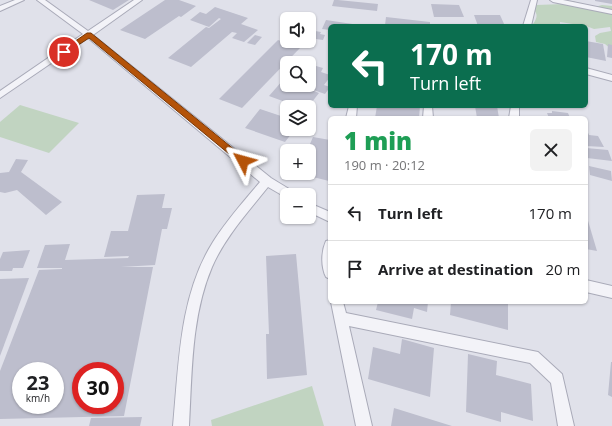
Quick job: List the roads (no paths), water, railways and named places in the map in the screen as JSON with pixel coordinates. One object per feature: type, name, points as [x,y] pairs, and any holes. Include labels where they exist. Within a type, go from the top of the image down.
[{"type":"street","points":[[0,9],[21,0]]},
{"type":"street","points":[[40,0],[89,35],[267,180],[280,188]]},
{"type":"street","points":[[0,95],[139,0]]},
{"type":"street","points":[[527,24],[534,0]]},
{"type":"street","points":[[553,0],[612,12]]},
{"type":"street","points":[[588,72],[612,78]]},
{"type":"street","points":[[181,426],[191,322],[201,283],[217,247],[267,180]]},
{"type":"street","points":[[316,210],[328,216]]},
{"type":"street","points":[[588,286],[612,292]]},
{"type":"street","points":[[336,304],[364,426]]},
{"type":"street","points":[[340,318],[534,357],[557,379],[566,426]]}]
